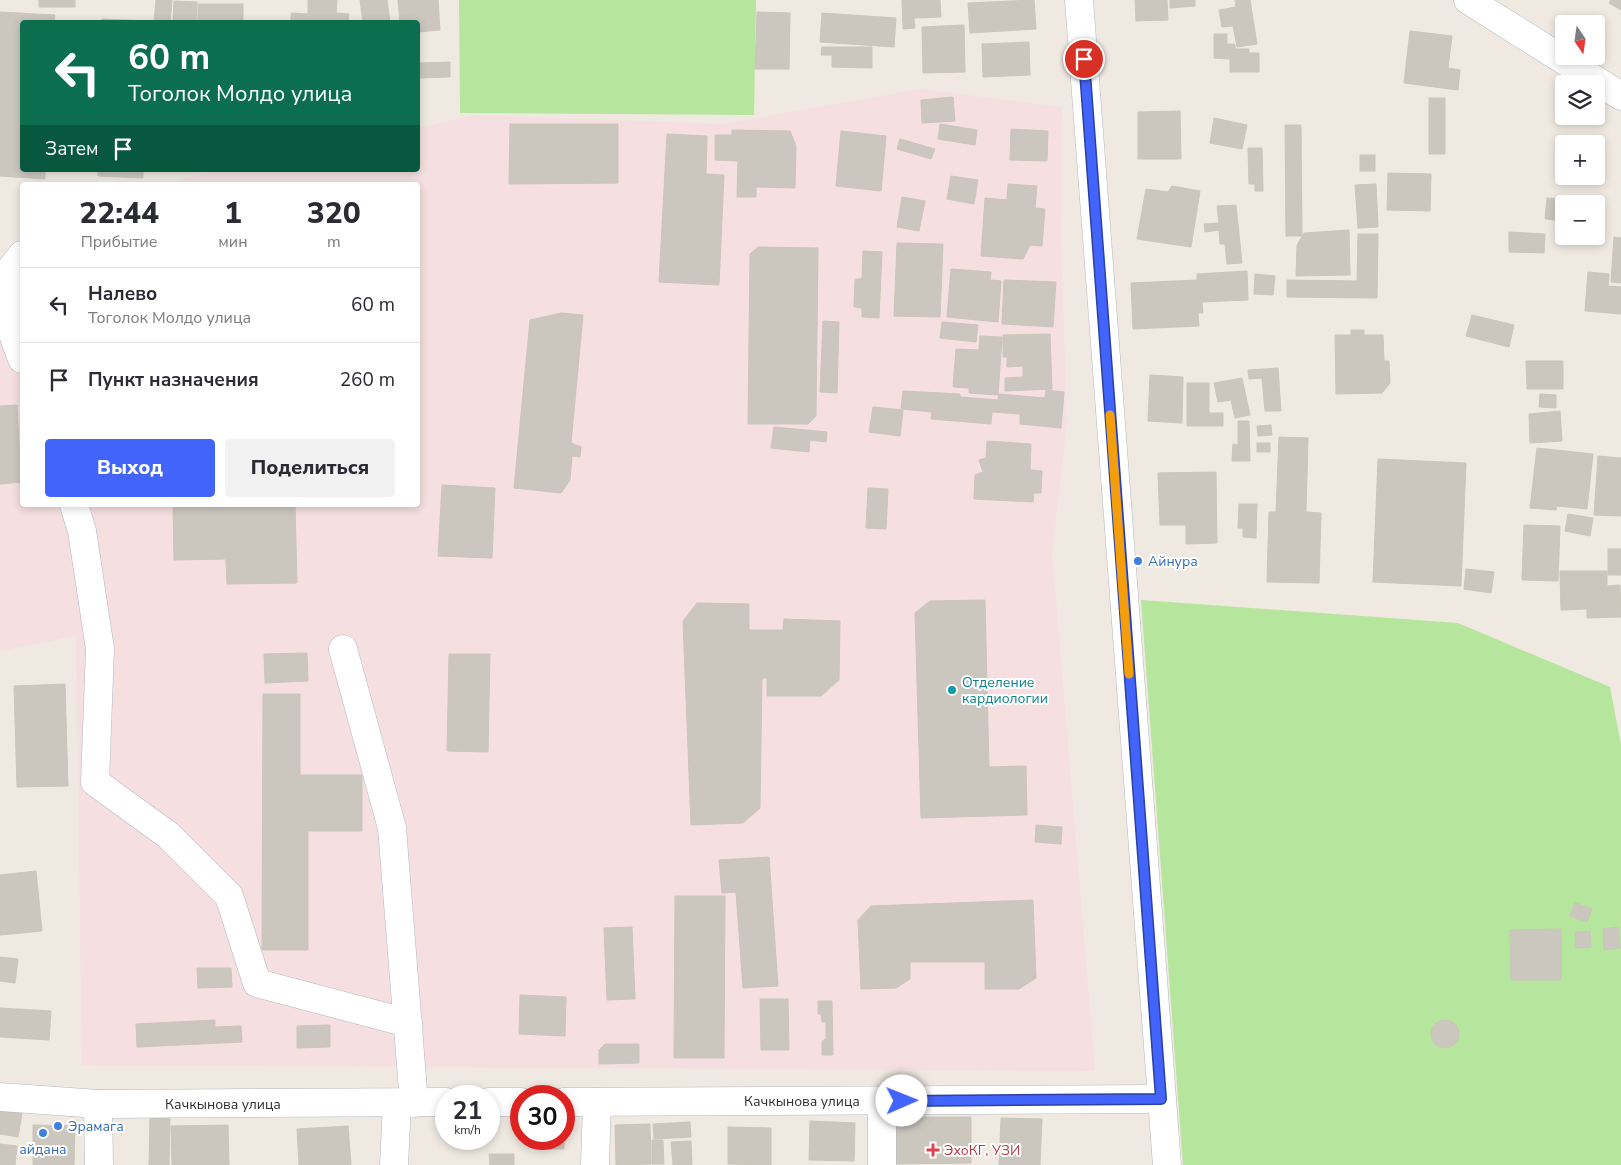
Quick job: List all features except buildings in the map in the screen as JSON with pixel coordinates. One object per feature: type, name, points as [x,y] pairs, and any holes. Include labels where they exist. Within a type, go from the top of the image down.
[{"type":"street","points":[[1079,0],[1167,1165]]},
{"type":"street","points":[[1468,0],[1621,96]]},
{"type":"street","points":[[20,258],[10,270],[12,334],[20,354]]},
{"type":"street","points":[[75,507],[82,531],[100,649],[95,782],[168,834],[229,896],[257,983],[408,1023]]},
{"type":"street","points":[[343,649],[392,828],[408,1023],[406,1103],[394,1165]]},
{"type":"street","name":"Качкынова улица","points":[[0,1097],[98,1104],[435,1102]]},
{"type":"street","name":"Качкынова улица","points":[[575,1102],[1161,1099]]},
{"type":"street","points":[[882,1101],[882,1165]]},
{"type":"street","points":[[594,1165],[597,1102]]},
{"type":"street","points":[[98,1104],[99,1165]]},
{"type":"shaded area","points":[[921,89],[1062,107],[1061,240],[1067,424],[1052,552],[1095,1071],[82,1065],[76,636],[0,651],[0,317],[20,302],[20,507],[420,507],[420,182],[180,182],[185,178],[214,172],[420,172],[420,128],[474,115],[723,124]]},
{"type":"green space","points":[[459,0],[756,0],[754,115],[460,113]]},
{"type":"green space","points":[[1141,600],[1458,623],[1610,687],[1621,745],[1621,1165],[1183,1165]]},
{"type":"slow traffic","points":[[1110,415],[1129,674]]},
{"type":"place","name":"Айнура","points":[[1138,561]]},
{"type":"place","name":"Отделение кардиологии","points":[[952,690]]},
{"type":"place","name":"Эрамага","points":[[58,1126]]},
{"type":"place","name":"айдана","points":[[43,1133]]},
{"type":"place","name":"ЭхоКГ, УЗИ","points":[[933,1150]]},
{"type":"route","points":[[902,1101],[1161,1099],[1084,59]]}]
